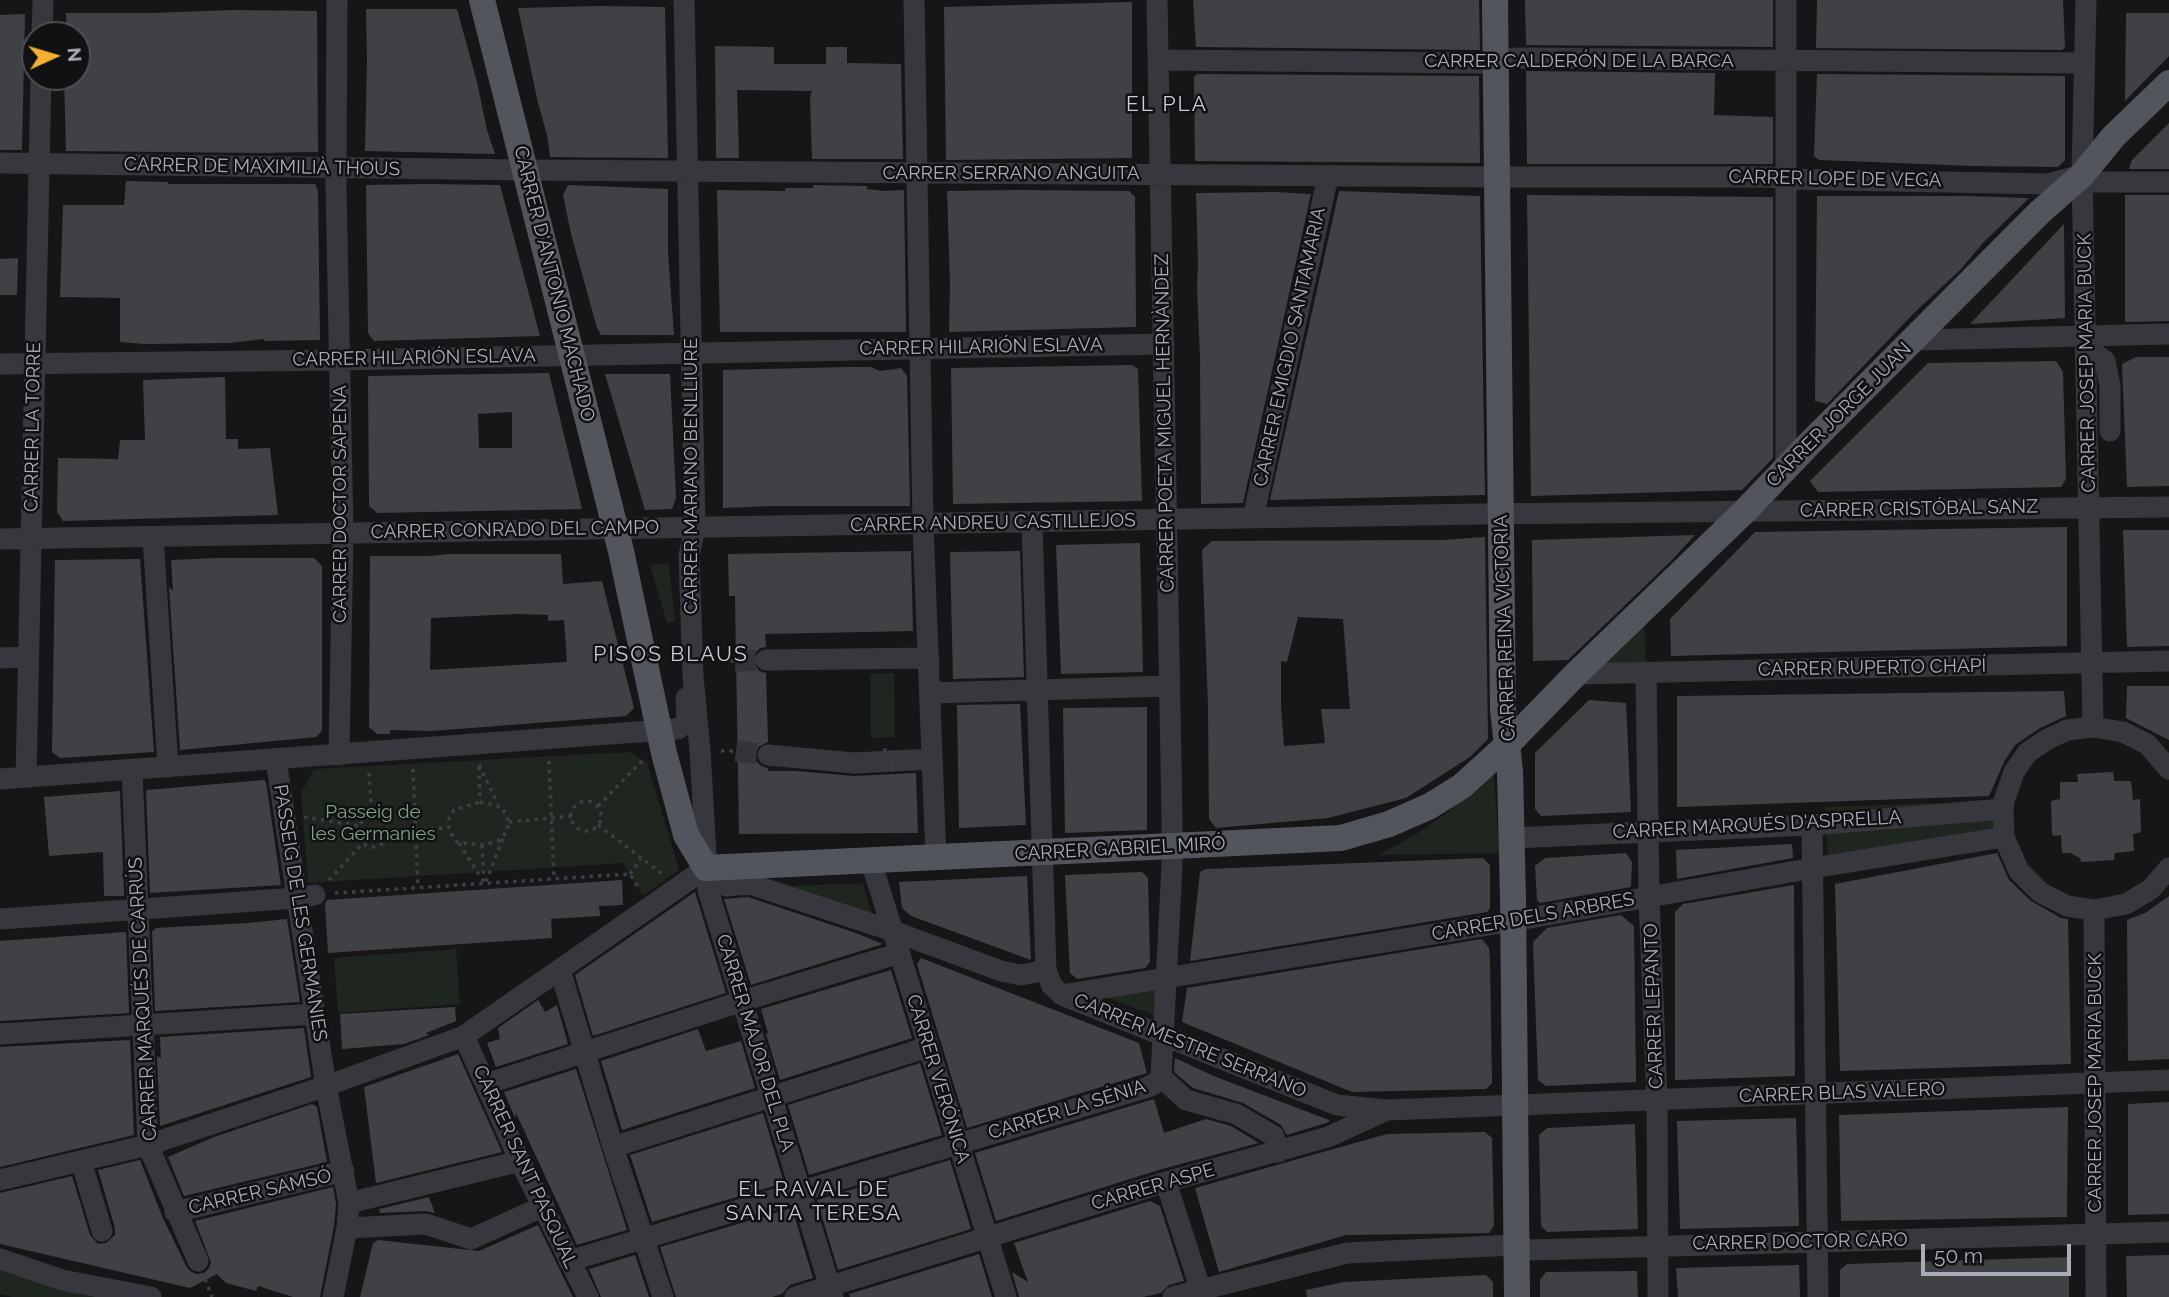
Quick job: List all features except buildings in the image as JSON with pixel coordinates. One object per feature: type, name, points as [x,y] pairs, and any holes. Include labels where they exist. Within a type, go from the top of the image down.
[{"type":"main road","name":"CARRER D'ANTONIO MACHADO","points":[[482,0],[626,569],[664,753],[686,835],[706,868]]},
{"type":"main road","name":"CARRER REINA VICTORIA","points":[[1495,0],[1503,710],[1510,771],[1512,838],[1517,1297]]},
{"type":"main road","name":"CARRER JORGE JUAN","points":[[1507,745],[1576,674],[1745,511],[2040,212],[2082,175],[2114,136],[2169,83]]},
{"type":"main road","name":"CARRER GABRIEL MIRÓ","points":[[706,868],[1342,838],[1389,824],[1430,806],[1462,786],[1507,745]]},
{"type":"street","points":[[42,21],[43,0]]},
{"type":"street","name":"CARRER DOCTOR SAPENA","points":[[337,0],[336,168],[343,533],[339,755]]},
{"type":"street","name":"CARRER MARIANO BENLLIURE","points":[[684,0],[695,528],[689,556],[693,676],[706,868]]},
{"type":"street","points":[[914,0],[923,525],[936,858]]},
{"type":"street","name":"CARRER POETA MIGUEL HERNÀNDEZ","points":[[1157,0],[1172,846],[1161,1077]]},
{"type":"street","points":[[1786,0],[1786,467]]},
{"type":"street","name":"CARRER JOSEP MARIA BUCK","points":[[2086,0],[2082,175],[2093,727]]},
{"type":"street","name":"CARRER CALDERÓN DE LA BARCA","points":[[1158,60],[1479,63],[1517,58],[2085,63]]},
{"type":"street","name":"CARRER LA TORRE","points":[[26,777],[41,91]]},
{"type":"street","name":"CARRER DE MAXIMILIÀ THOUS","points":[[0,163],[525,170]]},
{"type":"street","name":"CARRER SERRANO ANGUITA","points":[[525,170],[1497,177]]},
{"type":"street","name":"CARRER LOPE DE VEGA","points":[[1497,177],[1769,177],[2049,184],[2082,175],[2095,181],[2169,182]]},
{"type":"street","name":"CARRER EMIGDIO SANTAMARIA","points":[[1253,518],[1328,176]]},
{"type":"street","points":[[1913,340],[2086,341],[2169,334]]},
{"type":"street","points":[[2086,341],[2105,361],[2110,385],[2110,432]]},
{"type":"street","name":"CARRER HILARIÓN ESLAVA","points":[[0,364],[1164,344]]},
{"type":"street","name":"CARRER CRISTÓBAL SANZ","points":[[1502,514],[2169,506]]},
{"type":"street","name":"CARRER ANDREU CASTILLEJOS","points":[[695,528],[1502,514]]},
{"type":"street","points":[[726,886],[750,884],[1001,971],[1021,975],[1046,970],[1032,523]]},
{"type":"street","name":"CARRER CONRADO DEL CAMPO","points":[[0,539],[695,528]]},
{"type":"street","points":[[153,537],[168,767]]},
{"type":"street","points":[[0,658],[28,657]]},
{"type":"street","points":[[766,660],[929,658]]},
{"type":"street","name":"CARRER RUPERTO CHAPÍ","points":[[1576,674],[2169,661]]},
{"type":"street","name":"CARRER LEPANTO","points":[[1646,673],[1649,897],[1657,1101],[1658,1297]]},
{"type":"street","name":"PASSEIG DE LES GERMANIES","points":[[332,1297],[347,1227],[349,1203],[315,1014],[306,896],[276,760],[677,729],[687,722],[686,696],[693,676]]},
{"type":"street","points":[[930,693],[1170,686]]},
{"type":"street","points":[[2169,769],[2147,744],[2123,732],[2093,727],[2067,730],[2026,753],[2014,772],[2003,810],[2004,837],[2019,872],[2040,892],[2067,906],[2094,910],[2126,904],[2151,889],[2169,868]]},
{"type":"street","points":[[768,755],[853,763],[932,759]]},
{"type":"street","points":[[0,779],[276,760]]},
{"type":"street","name":"CARRER MARQUÉS DE CARRÚS","points":[[132,770],[148,1144],[198,1261]]},
{"type":"street","name":"CARRER MARQUÉS D'ASPRELLA","points":[[1512,838],[1812,825],[2003,810]]},
{"type":"street","points":[[1812,825],[1818,1297]]},
{"type":"street","name":"CARRER DELS ARBRES","points":[[1062,995],[2004,837]]},
{"type":"street","name":"CARRER VERÓNICA","points":[[871,861],[1006,1297]]},
{"type":"street","points":[[0,1180],[148,1144],[327,1086],[464,1036],[706,868]]},
{"type":"street","name":"CARRER MAJOR DEL PLA","points":[[706,868],[708,890],[832,1291]]},
{"type":"street","points":[[0,919],[306,896]]},
{"type":"street","name":"CARRER JOSEP MARIA BUCK","points":[[2094,910],[2096,1297]]},
{"type":"street","points":[[486,1084],[742,1001],[900,954]]},
{"type":"street","points":[[560,970],[663,1297]]},
{"type":"street","name":"CARRER MESTRE SERRANO","points":[[1046,970],[1052,986],[1062,995],[1337,1105],[1387,1110]]},
{"type":"street","points":[[0,1034],[315,1014]]},
{"type":"street","name":"CARRER SANT PASQUAL","points":[[464,1036],[520,1161],[588,1297]]},
{"type":"street","points":[[614,1147],[928,1047]]},
{"type":"street","points":[[1161,1077],[1186,1100],[1236,1114],[1274,1136],[1278,1152]]},
{"type":"street","name":"CARRER LA SÉNIA","points":[[569,1261],[1149,1087],[1161,1077]]},
{"type":"street","name":"CARRER BLAS VALERO","points":[[1514,1105],[2169,1080]]},
{"type":"street","name":"CARRER ASPE","points":[[795,1297],[832,1291],[987,1237],[1166,1182],[1328,1137],[1387,1110],[1514,1105]]},
{"type":"street","points":[[81,1161],[102,1231]]},
{"type":"street","name":"CARRER SAMSÓ","points":[[349,1203],[520,1161]]},
{"type":"street","name":"CARRER SAMSÓ","points":[[175,1212],[344,1171]]},
{"type":"street","points":[[1166,1182],[1202,1293]]},
{"type":"street","points":[[347,1227],[426,1224],[471,1239],[544,1206]]},
{"type":"street","name":"CARRER DOCTOR CARO","points":[[1173,1297],[1202,1293],[1347,1253],[1515,1245],[1531,1250],[2169,1232]]},
{"type":"street","points":[[0,1259],[62,1280],[151,1297]]},
{"type":"path","points":[[722,661],[735,661]]},
{"type":"path","points":[[883,750],[891,750],[892,772]]},
{"type":"path","points":[[369,753],[372,817]]},
{"type":"path","points":[[549,761],[554,879]]},
{"type":"path","points":[[598,806],[642,761]]},
{"type":"path","points":[[457,842],[482,845],[498,841],[506,834],[509,822],[507,815],[498,806],[479,765],[480,802]]},
{"type":"path","points":[[413,769],[418,888]]},
{"type":"path","points":[[590,801],[598,806],[601,816],[598,825],[589,831],[575,826],[572,816],[574,807],[581,802],[590,801]]},
{"type":"path","points":[[485,884],[453,837],[449,818],[454,810],[480,802],[498,806]]},
{"type":"path","points":[[509,822],[572,816]]},
{"type":"path","points":[[304,817],[360,826]]},
{"type":"path","points":[[367,818],[383,820],[388,836],[383,844],[373,847],[363,843],[359,835],[360,826],[367,818]]},
{"type":"path","points":[[598,825],[680,887]]},
{"type":"path","points":[[388,831],[449,828]]},
{"type":"path","points":[[485,884],[503,836]]},
{"type":"path","points":[[306,896],[363,843]]},
{"type":"path","points":[[482,845],[485,884]]},
{"type":"path","points":[[306,896],[630,874],[641,859]]},
{"type":"path","points":[[630,874],[650,907]]},
{"type":"green space","points":[[669,564],[675,622],[667,623],[650,565]]},
{"type":"green space","points":[[1644,608],[1646,673],[1576,674]]},
{"type":"green space","points":[[894,673],[895,737],[871,738],[870,674]]},
{"type":"green space","name":"Passeig de les Germanies","points":[[630,752],[647,762],[679,870],[643,896],[623,863],[308,883],[301,793],[314,769]]},
{"type":"green space","points":[[1494,774],[1499,853],[1379,855],[1418,833]]},
{"type":"green space","points":[[1999,801],[2001,833],[1828,855],[1825,807]]},
{"type":"green space","points":[[863,883],[874,923],[788,886]]},
{"type":"green space","points":[[456,949],[460,1004],[338,1013],[334,958]]},
{"type":"green space","points":[[1175,984],[1173,1022],[1102,996]]},
{"type":"green space","points":[[0,1270],[54,1288],[94,1297],[12,1297],[0,1294]]},
{"type":"tunnel","points":[[735,661],[766,660]]},
{"type":"tunnel","points":[[736,751],[768,755]]},
{"type":"district","name":"EL PLA","points":[[1167,105]]},
{"type":"district","name":"PISOS BLAUS","points":[[671,655]]},
{"type":"district","name":"EL RAVAL DE SANTA TERESA","points":[[814,1202]]}]
